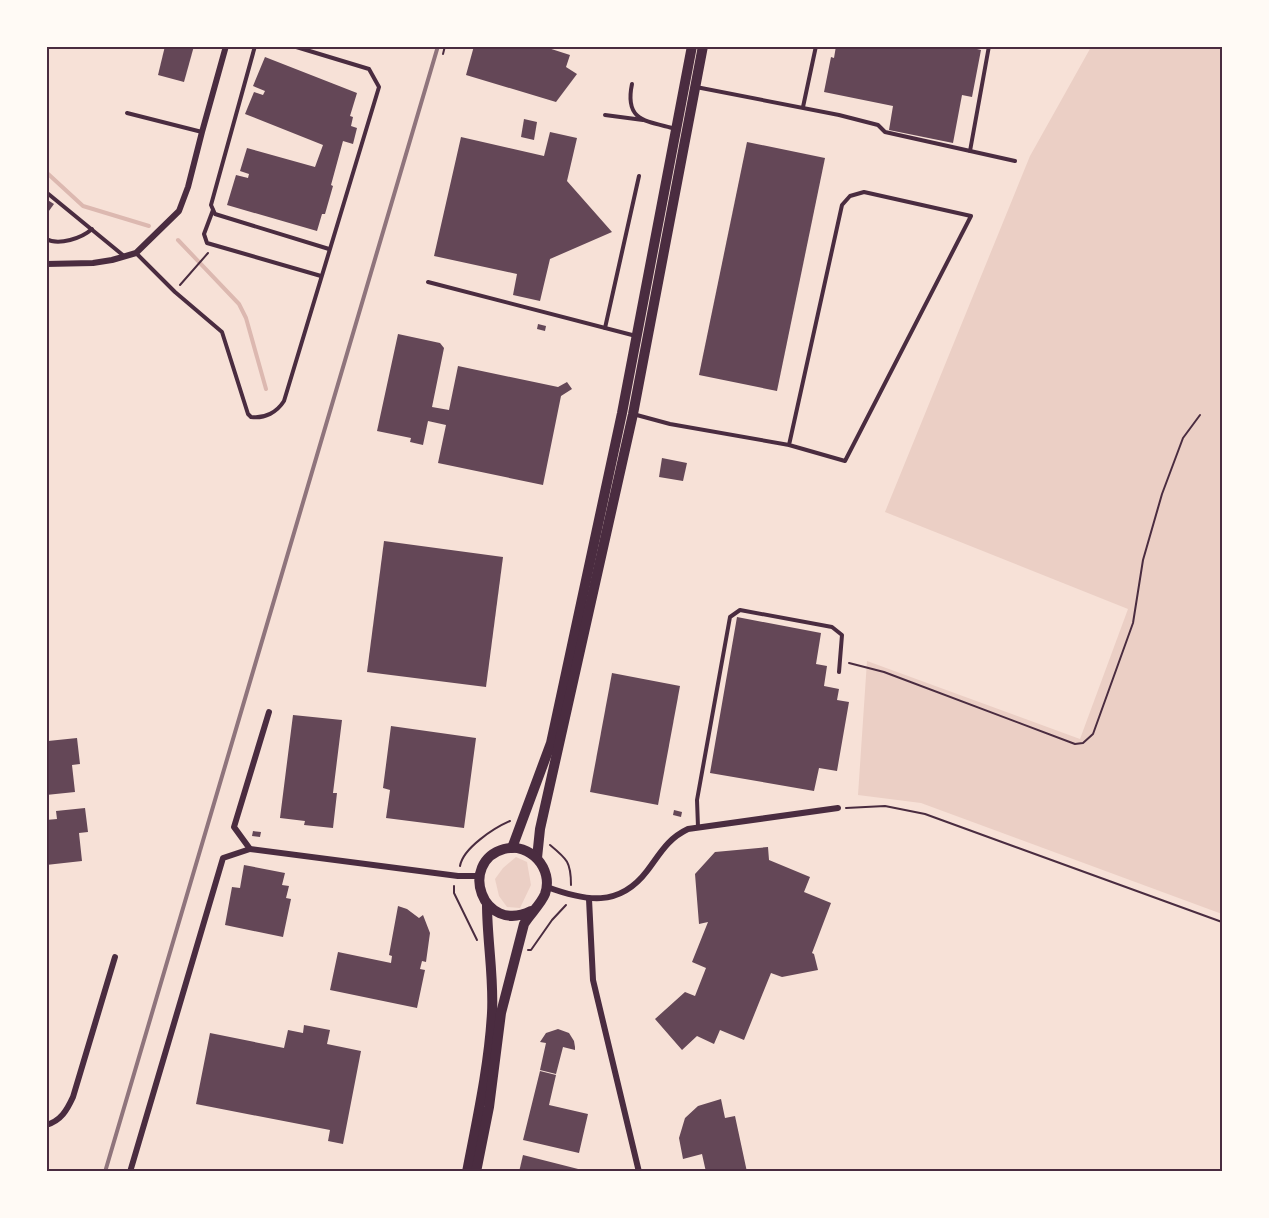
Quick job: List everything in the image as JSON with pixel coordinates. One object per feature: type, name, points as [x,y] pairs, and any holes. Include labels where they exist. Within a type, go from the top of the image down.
[{"type":"main road","points":[[512,848],[551,743],[637,336],[692,46]]},
{"type":"main road","points":[[537,858],[540,829],[633,414],[703,46]]},
{"type":"main road","points":[[512,848],[523,849],[537,858],[546,874],[547,887],[542,901],[524,915],[507,916],[487,904],[480,891],[479,876],[490,856],[512,848]]},
{"type":"main road","points":[[467,1172],[485,1073],[492,1014],[487,904]]},
{"type":"main road","points":[[476,1172],[489,1107],[501,1013],[524,924],[531,911]]},
{"type":"street","points":[[46,264],[93,263],[136,253],[179,211],[188,187],[226,46]]},
{"type":"street","points":[[250,849],[234,827],[269,712]]},
{"type":"street","points":[[547,887],[568,895],[603,899],[625,891],[635,884],[647,872],[668,842],[678,834],[698,828],[838,808]]},
{"type":"street","points":[[130,1172],[223,858],[250,849],[458,876],[479,876]]},
{"type":"street","points":[[589,899],[593,980],[639,1172]]},
{"type":"street","points":[[46,1125],[54,1123],[66,1112],[73,1097],[115,957]]},
{"type":"lane","points":[[255,46],[211,205],[215,214],[329,249]]},
{"type":"lane","points":[[136,253],[175,292],[222,332],[246,409],[251,417],[256,418],[276,411],[284,401],[379,87],[369,69],[293,46]]},
{"type":"lane","points":[[803,107],[816,46]]},
{"type":"lane","points":[[970,151],[989,46]]},
{"type":"lane","points":[[632,84],[629,99],[632,109],[643,120]]},
{"type":"lane","points":[[695,87],[803,107],[878,125],[885,132],[1015,161]]},
{"type":"lane","points":[[127,113],[202,132]]},
{"type":"lane","points":[[605,115],[643,120],[677,129]]},
{"type":"lane","points":[[605,328],[639,176]]},
{"type":"lane","points":[[46,192],[125,256]]},
{"type":"lane","points":[[633,414],[670,424],[789,445],[845,461],[971,216],[864,192],[850,196],[842,205],[789,445]]},
{"type":"lane","points":[[213,210],[204,234],[207,243],[321,276]]},
{"type":"lane","points":[[46,239],[53,242],[84,236],[92,229]]},
{"type":"lane","points":[[428,282],[637,336]]},
{"type":"lane","points":[[698,828],[697,800],[730,617],[740,610],[832,627],[842,635],[839,672]]},
{"type":"path","points":[[442,54],[445,46]]},
{"type":"path","points":[[175,292],[207,254]]},
{"type":"path","points":[[840,661],[884,672],[1074,744],[1083,743],[1093,734],[1132,623],[1143,560],[1174,458],[1183,438],[1200,415]]},
{"type":"path","points":[[838,808],[885,806],[925,814],[1222,921]]},
{"type":"path","points":[[460,866],[464,854],[476,844],[503,824],[515,821]]},
{"type":"path","points":[[548,843],[566,858],[569,864],[570,886]]},
{"type":"path","points":[[456,881],[454,893],[476,940],[480,939]]},
{"type":"path","points":[[526,949],[531,950],[537,939],[566,905]]},
{"type":"shaded area","points":[[1091,47],[1222,47],[1222,914],[921,803],[858,795],[867,661],[1080,739],[1128,609],[885,512],[1030,156]]},
{"type":"shaded area","points":[[516,857],[527,862],[531,885],[520,908],[507,907],[499,896],[495,879],[503,868]]},
{"type":"building","points":[[165,46],[194,46],[184,82],[158,75]]},
{"type":"building","points":[[474,46],[542,46],[570,55],[566,67],[577,74],[556,102],[466,75]]},
{"type":"building","points":[[836,46],[965,46],[981,50],[972,97],[962,95],[953,143],[889,130],[893,106],[824,92],[831,57],[834,58]]},
{"type":"building","points":[[265,57],[357,93],[350,116],[353,117],[351,126],[357,128],[353,144],[343,141],[325,214],[322,214],[317,231],[227,205],[236,175],[248,178],[249,174],[240,171],[247,148],[315,167],[323,145],[245,114],[254,92],[263,95],[265,91],[253,86]]},
{"type":"building","points":[[524,119],[537,122],[534,140],[521,137]]},
{"type":"building","points":[[550,132],[577,138],[567,181],[612,232],[550,259],[540,301],[513,295],[517,274],[434,256],[461,137],[544,156]]},
{"type":"building","points":[[747,142],[825,158],[777,391],[699,375]]},
{"type":"building","points":[[46,199],[54,204],[46,215]]},
{"type":"building","points":[[538,324],[546,326],[545,331],[537,329]]},
{"type":"building","points":[[398,334],[440,343],[444,348],[432,407],[449,410],[458,366],[558,387],[567,382],[572,389],[561,396],[543,485],[438,463],[446,425],[428,421],[423,445],[410,442],[411,438],[377,431]]},
{"type":"building","points":[[662,458],[687,463],[683,481],[659,477]]},
{"type":"building","points":[[384,541],[503,557],[486,687],[367,672]]},
{"type":"building","points":[[737,617],[821,633],[816,664],[827,666],[824,686],[839,689],[837,700],[849,702],[837,771],[819,768],[814,791],[710,773]]},
{"type":"building","points":[[612,673],[680,686],[658,805],[590,792]]},
{"type":"building","points":[[293,715],[342,720],[333,793],[337,793],[333,828],[304,825],[305,821],[280,818]]},
{"type":"building","points":[[391,726],[476,738],[464,828],[386,818],[390,790],[383,788]]},
{"type":"building","points":[[77,738],[80,764],[72,765],[75,792],[46,795],[48,741]]},
{"type":"building","points":[[85,808],[88,832],[79,833],[82,861],[46,865],[46,820],[57,819],[56,811]]},
{"type":"building","points":[[674,810],[682,812],[681,817],[673,815]]},
{"type":"building","points":[[253,831],[261,832],[260,837],[252,836]]},
{"type":"building","points":[[768,847],[769,860],[810,877],[804,892],[831,903],[812,953],[818,970],[782,977],[771,973],[744,1040],[720,1030],[714,1044],[697,1036],[682,1050],[655,1019],[685,992],[695,996],[706,968],[692,962],[708,922],[699,924],[695,874],[715,852]]},
{"type":"building","points":[[244,865],[285,873],[282,885],[289,886],[286,898],[291,899],[283,937],[225,925],[232,887],[240,888]]},
{"type":"building","points":[[398,906],[407,909],[419,918],[423,915],[430,933],[426,962],[422,961],[420,969],[425,970],[417,1008],[330,990],[338,952],[391,963],[392,956],[389,955]]},
{"type":"building","points":[[304,1025],[330,1030],[327,1044],[361,1051],[343,1144],[328,1141],[330,1130],[196,1104],[210,1033],[284,1048],[288,1030],[303,1033]]},
{"type":"building","points":[[558,1029],[569,1033],[574,1041],[575,1050],[563,1047],[556,1074],[540,1070],[546,1043],[540,1042],[546,1033]]},
{"type":"building","points":[[540,1071],[556,1075],[549,1105],[588,1114],[579,1153],[523,1140]]},
{"type":"building","points":[[721,1099],[725,1118],[735,1116],[747,1172],[706,1172],[702,1154],[683,1159],[679,1138],[685,1118],[698,1106]]},
{"type":"building","points":[[523,1155],[586,1171],[586,1172],[519,1172]]},
{"type":"waterway","points":[[46,172],[83,206],[149,226]]},
{"type":"waterway","points":[[178,240],[239,304],[246,318],[266,389]]},
{"type":"railway","points":[[105,1172],[438,46]]}]
